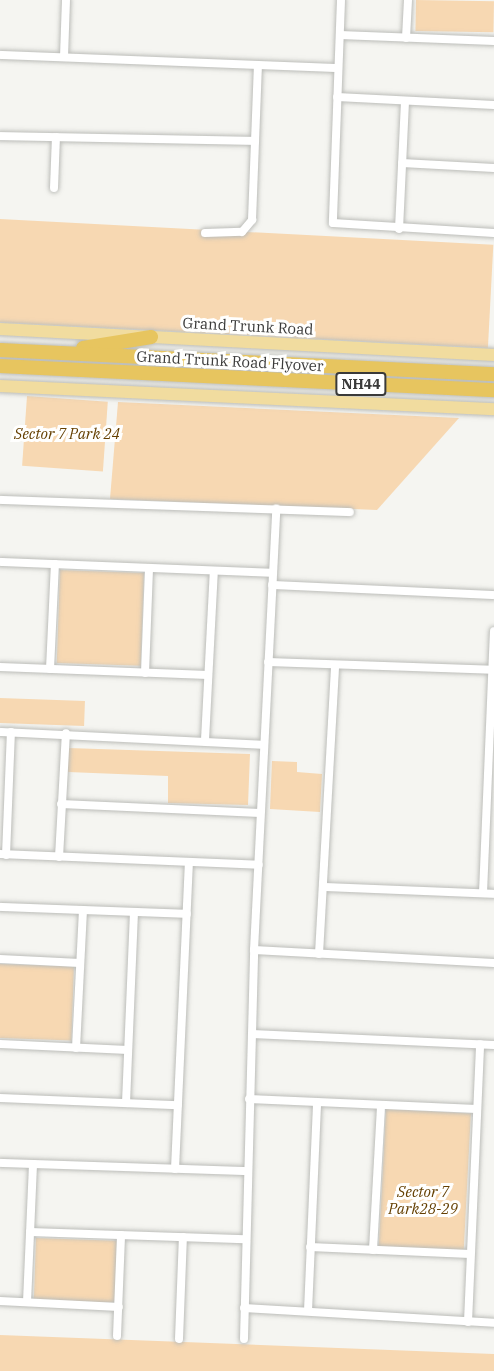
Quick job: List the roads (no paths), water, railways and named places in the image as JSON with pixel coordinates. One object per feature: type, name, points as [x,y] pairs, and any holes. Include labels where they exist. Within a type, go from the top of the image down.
[{"type":"highway","points":[[52,352],[152,337]]},
{"type":"highway","name":"NH44","points":[[0,350],[52,352]]},
{"type":"highway","name":"Grand Trunk Road Flyover","points":[[52,352],[494,374]]},
{"type":"highway","name":"Grand Trunk Road Flyover","points":[[0,366],[494,390]]},
{"type":"main road","name":"Grand Trunk Road","points":[[0,329],[494,355]]},
{"type":"main road","points":[[0,386],[494,409]]},
{"type":"street","points":[[64,57],[66,0]]},
{"type":"street","points":[[341,0],[333,223],[399,229],[494,233]]},
{"type":"street","points":[[406,38],[408,0]]},
{"type":"street","points":[[339,36],[494,42]]},
{"type":"street","points":[[0,55],[338,68]]},
{"type":"street","points":[[206,233],[249,228],[258,65]]},
{"type":"street","points":[[337,97],[494,105]]},
{"type":"street","points":[[399,229],[405,101]]},
{"type":"street","points":[[0,136],[255,141]]},
{"type":"street","points":[[54,188],[56,137]]},
{"type":"street","points":[[402,163],[494,168]]},
{"type":"street","points":[[0,500],[350,512]]},
{"type":"street","points":[[244,1340],[254,950],[276,509]]},
{"type":"street","points":[[0,562],[273,573]]},
{"type":"street","points":[[50,669],[55,564]]},
{"type":"street","points":[[145,673],[149,568]]},
{"type":"street","points":[[205,740],[214,571]]},
{"type":"street","points":[[272,585],[494,595]]},
{"type":"street","points":[[483,893],[494,631]]},
{"type":"street","points":[[268,662],[492,670]]},
{"type":"street","points":[[319,954],[335,666]]},
{"type":"street","points":[[0,667],[208,675]]},
{"type":"street","points":[[0,732],[66,733],[263,745]]},
{"type":"street","points":[[11,732],[4,801],[3,854],[259,865]]},
{"type":"street","points":[[59,857],[66,733]]},
{"type":"street","points":[[62,804],[261,813]]},
{"type":"street","points":[[175,1169],[189,862]]},
{"type":"street","points":[[323,887],[494,894]]},
{"type":"street","points":[[0,907],[187,914]]},
{"type":"street","points":[[76,1048],[83,910]]},
{"type":"street","points":[[126,1103],[134,912]]},
{"type":"street","points":[[254,950],[494,963]]},
{"type":"street","points":[[0,959],[80,963]]},
{"type":"street","points":[[252,1034],[494,1045]]},
{"type":"street","points":[[0,1044],[128,1050]]},
{"type":"street","points":[[468,1322],[480,1044]]},
{"type":"street","points":[[0,1098],[178,1105]]},
{"type":"street","points":[[249,1099],[477,1109]]},
{"type":"street","points":[[308,1311],[317,1102]]},
{"type":"street","points":[[373,1250],[381,1105]]},
{"type":"street","points":[[0,1163],[247,1171]]},
{"type":"street","points":[[27,1302],[33,1164]]},
{"type":"street","points":[[30,1232],[245,1239]]},
{"type":"street","points":[[117,1336],[121,1235]]},
{"type":"street","points":[[179,1339],[183,1237]]},
{"type":"street","points":[[310,1247],[471,1254]]},
{"type":"street","points":[[0,1301],[119,1307]]},
{"type":"street","points":[[244,1308],[494,1323]]},
{"type":"park label","name":"Sector 7 Park 24","points":[[67,434]]},
{"type":"park label","name":"Sector 7 Park28-29","points":[[423,1200]]}]
